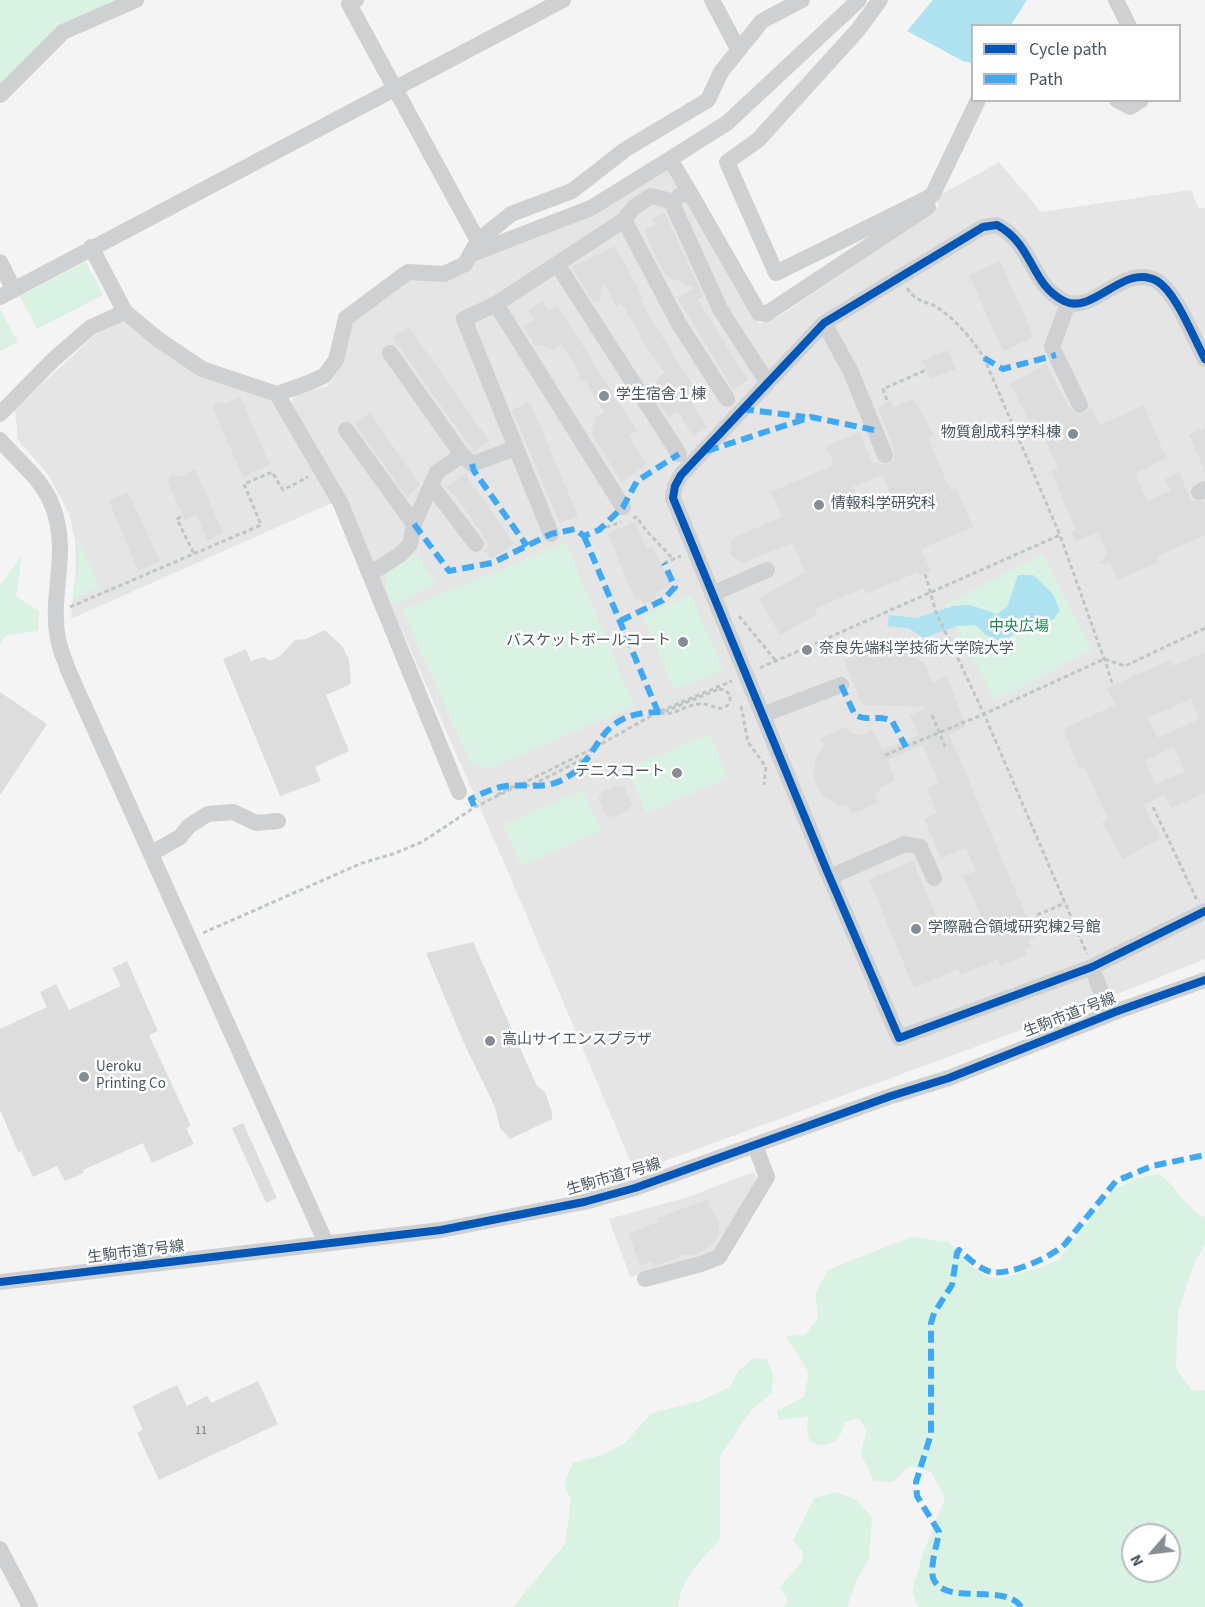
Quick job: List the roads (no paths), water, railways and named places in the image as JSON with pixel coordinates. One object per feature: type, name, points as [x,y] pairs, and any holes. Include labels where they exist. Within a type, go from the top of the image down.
[{"type":"street","points":[[0,95],[63,32],[136,0]]},
{"type":"street","points":[[0,262],[7,294],[91,247],[563,0]]},
{"type":"street","points":[[712,0],[738,49]]},
{"type":"street","points":[[91,247],[125,312],[159,340],[202,369],[277,394],[324,376],[336,360],[346,318],[408,272],[444,274],[465,264],[476,247],[511,214],[572,191],[626,149],[708,100],[721,72],[762,21],[802,0]]},
{"type":"street","points":[[476,247],[591,208],[728,123],[859,0]]},
{"type":"street","points":[[880,0],[857,31],[758,140],[727,162],[776,273],[933,194],[977,102]]},
{"type":"street","points":[[1116,0],[1128,24]]},
{"type":"street","points":[[348,1],[395,87],[476,247]]},
{"type":"street","points":[[1121,102],[1130,107],[1139,102]]},
{"type":"street","points":[[670,159],[759,313],[766,314],[928,207],[926,199]]},
{"type":"street","points":[[551,534],[464,319],[496,304],[624,220],[633,207],[651,196],[671,201],[689,191]]},
{"type":"street","points":[[671,201],[720,309],[767,382]]},
{"type":"street","points":[[624,220],[679,324],[727,399]]},
{"type":"street","points":[[1203,912],[1092,967],[899,1038],[693,551],[673,498],[675,486],[687,467],[824,323],[983,227],[997,225],[1018,240],[1049,293],[1068,303],[1082,303],[1136,276],[1157,281],[1170,293],[1205,358]]},
{"type":"street","points":[[557,264],[679,454]]},
{"type":"street","points":[[1068,303],[1052,346],[1080,405]]},
{"type":"street","points":[[496,304],[623,507]]},
{"type":"street","points":[[0,414],[54,359],[91,327],[125,312]]},
{"type":"street","points":[[824,323],[850,370],[885,455]]},
{"type":"street","points":[[390,353],[462,455],[472,464],[516,448]]},
{"type":"street","points":[[277,394],[341,504],[459,792]]},
{"type":"street","points":[[346,430],[414,524]]},
{"type":"street","points":[[0,440],[28,470],[52,504],[62,554],[57,613],[58,638],[68,670],[326,1244]]},
{"type":"street","points":[[370,574],[401,554],[410,544],[414,524],[437,472],[462,455]]},
{"type":"street","points":[[431,485],[476,544]]},
{"type":"street","points":[[711,594],[767,570]]},
{"type":"street","points":[[762,715],[841,685]]},
{"type":"street","points":[[152,853],[180,837],[189,826],[208,814],[233,812],[256,823],[278,821]]},
{"type":"street","points":[[830,877],[905,844],[920,847],[934,878]]},
{"type":"street","points":[[1092,967],[1109,1014]]},
{"type":"street","name":"生駒市道7号線","points":[[0,1281],[441,1230],[584,1202],[635,1188],[891,1096],[950,1078],[1109,1014],[1205,980]]},
{"type":"street","points":[[645,1278],[701,1264],[719,1257],[767,1177],[755,1146]]},
{"type":"street","points":[[0,1549],[30,1607]]},
{"type":"water","points":[[933,0],[1027,0],[1012,24],[971,24],[971,63],[963,61],[907,31]]},
{"type":"water","points":[[1018,575],[1033,575],[1053,594],[1060,610],[1054,619],[1018,630],[1007,640],[990,637],[976,625],[956,626],[924,638],[908,628],[887,626],[889,615],[917,618],[953,606],[970,605],[997,614],[1007,607]]},
{"type":"place","name":"学生宿舎１棟","points":[[604,396]]},
{"type":"place","name":"物質創成科学科棟","points":[[1073,434]]},
{"type":"place","name":"情報科学研究科","points":[[819,505]]},
{"type":"place","name":"バスケットボールコート","points":[[683,642]]},
{"type":"place","name":"奈良先端科学技術大学院大学","points":[[807,650]]},
{"type":"place","name":"テニスコート","points":[[677,773]]},
{"type":"place","name":"学際融合領域研究棟2号館","points":[[916,929]]},
{"type":"place","name":"高山サイエンスプラザ","points":[[490,1041]]},
{"type":"place","name":"Ueroku Printing Co","points":[[84,1077]]},
{"type":"park label","name":"中央広場","points":[[1019,628]]}]
